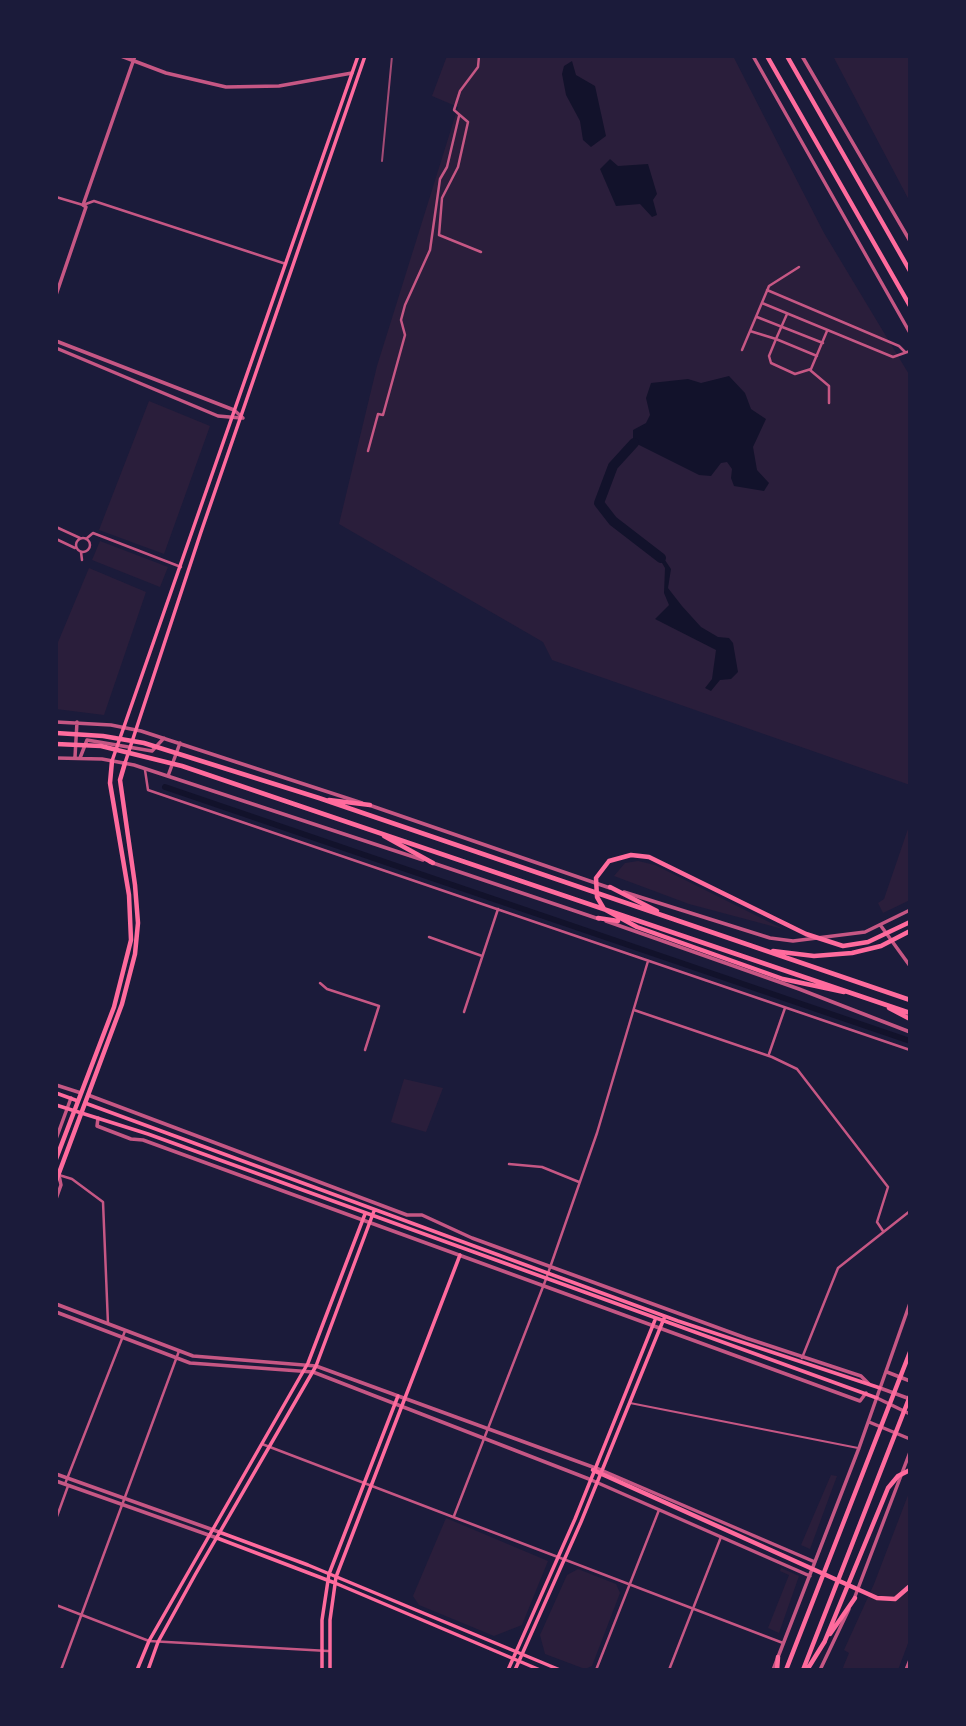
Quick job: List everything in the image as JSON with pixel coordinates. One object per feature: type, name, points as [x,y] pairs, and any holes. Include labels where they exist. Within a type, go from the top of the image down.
[{"type":"main road","points":[[56,1159],[121,986],[131,940],[129,895],[110,783],[113,761],[358,56]]},
{"type":"main road","points":[[56,1181],[128,985],[137,939],[135,885],[120,780],[365,56]]},
{"type":"main road","points":[[767,56],[910,306]]},
{"type":"main road","points":[[787,56],[910,271]]},
{"type":"main road","points":[[56,733],[144,744],[185,756],[319,798],[910,1000]]},
{"type":"main road","points":[[56,744],[101,746],[182,766],[910,1013]]},
{"type":"main road","points":[[319,798],[370,805]]},
{"type":"main road","points":[[374,831],[433,863]]},
{"type":"main road","points":[[858,994],[783,979],[693,949],[618,919],[604,909],[597,897],[596,878],[609,861],[631,855],[649,857],[806,934],[844,946],[868,942],[910,922]]},
{"type":"main road","points":[[610,887],[674,920]]},
{"type":"main road","points":[[598,918],[654,925]]},
{"type":"main road","points":[[758,948],[814,956],[852,953],[881,946],[910,930]]},
{"type":"main road","points":[[872,999],[910,1019]]},
{"type":"main road","points":[[56,1093],[665,1316],[880,1388]]},
{"type":"main road","points":[[56,1105],[546,1279],[654,1322],[508,1670]]},
{"type":"main road","points":[[137,1670],[149,1641],[308,1363],[367,1209]]},
{"type":"main road","points":[[148,1670],[159,1642],[219,1532],[316,1366],[374,1211]]},
{"type":"main road","points":[[330,1670],[328,1651],[336,1577],[460,1255]]},
{"type":"main road","points":[[515,1670],[665,1316]]},
{"type":"main road","points":[[662,1325],[877,1398]]},
{"type":"main road","points":[[786,1670],[910,1352]]},
{"type":"main road","points":[[322,1670],[320,1651],[328,1574],[398,1396]]},
{"type":"main road","points":[[805,1670],[910,1398]]},
{"type":"main road","points":[[593,1470],[877,1598],[895,1599],[910,1586]]},
{"type":"main road","points":[[824,1643],[891,1483],[910,1470]]},
{"type":"main road","points":[[219,1532],[336,1577],[519,1656],[560,1670]]},
{"type":"main road","points":[[216,1538],[335,1583],[540,1670]]},
{"type":"main road","points":[[805,1670],[855,1598]]},
{"type":"main road","points":[[775,1670],[778,1657]]},
{"type":"street","points":[[121,56],[134,58],[166,73],[226,86],[279,86],[352,73]]},
{"type":"street","points":[[479,56],[475,72],[460,91],[454,110],[468,122],[458,167],[442,198],[439,234],[481,252]]},
{"type":"street","points":[[753,56],[910,333]]},
{"type":"street","points":[[802,56],[910,241]]},
{"type":"street","points":[[56,295],[86,207],[83,205],[134,58]]},
{"type":"street","points":[[368,451],[377,415],[383,415],[405,335],[401,320],[405,304],[430,250],[440,179],[447,167],[459,116]]},
{"type":"street","points":[[56,197],[83,205],[94,201],[286,265]]},
{"type":"street","points":[[742,350],[767,290],[773,282],[799,267]]},
{"type":"street","points":[[767,290],[899,346],[905,352]]},
{"type":"street","points":[[762,303],[893,357],[910,351]]},
{"type":"street","points":[[787,314],[769,356],[771,363],[789,372],[810,370],[830,386],[828,403]]},
{"type":"street","points":[[756,316],[822,343]]},
{"type":"street","points":[[750,331],[817,356]]},
{"type":"street","points":[[810,370],[828,331]]},
{"type":"street","points":[[56,341],[234,410],[243,418]]},
{"type":"street","points":[[56,348],[231,419],[243,418]]},
{"type":"street","points":[[56,528],[86,539]]},
{"type":"street","points":[[86,539],[93,533],[181,568]]},
{"type":"street","points":[[76,548],[80,538]]},
{"type":"street","points":[[56,539],[76,548],[81,552],[82,559]]},
{"type":"street","points":[[81,552],[89,549],[86,539]]},
{"type":"street","points":[[56,722],[124,728],[164,738],[691,915],[785,940],[848,936],[881,926],[910,909]]},
{"type":"street","points":[[75,757],[77,722]]},
{"type":"street","points":[[80,758],[87,740],[119,743],[152,751],[164,738]]},
{"type":"street","points":[[168,776],[180,743]]},
{"type":"street","points":[[56,758],[113,761],[144,768],[598,918],[799,989],[910,1032]]},
{"type":"street","points":[[144,768],[148,790],[910,1050]]},
{"type":"street","points":[[464,1012],[498,909]]},
{"type":"street","points":[[881,926],[910,966]]},
{"type":"street","points":[[429,937],[482,956]]},
{"type":"street","points":[[454,1516],[551,1267],[648,961]]},
{"type":"street","points":[[320,983],[327,989],[379,1006],[365,1050]]},
{"type":"street","points":[[768,1055],[785,1008]]},
{"type":"street","points":[[634,1010],[768,1055],[797,1069],[888,1187],[877,1222],[883,1231]]},
{"type":"street","points":[[56,1085],[407,1215],[422,1215],[551,1267],[746,1338],[804,1355],[861,1376],[869,1384]]},
{"type":"street","points":[[56,1139],[71,1098]]},
{"type":"street","points":[[98,1118],[97,1126],[544,1286],[654,1322],[860,1401],[866,1393]]},
{"type":"street","points":[[509,1164],[542,1167],[579,1182]]},
{"type":"street","points":[[56,1199],[61,1185],[59,1175],[72,1179],[103,1202],[108,1324]]},
{"type":"street","points":[[801,1361],[838,1268],[910,1211]]},
{"type":"street","points":[[778,1657],[869,1422],[910,1303]]},
{"type":"street","points":[[56,1304],[179,1351],[206,1357],[308,1363],[593,1470]]},
{"type":"street","points":[[56,1312],[177,1359],[204,1365],[304,1369],[313,1372],[484,1436],[589,1479],[810,1576]]},
{"type":"street","points":[[654,1322],[657,1313]]},
{"type":"street","points":[[56,1519],[68,1478],[125,1331]]},
{"type":"street","points":[[61,1670],[179,1351]]},
{"type":"street","points":[[887,1371],[910,1381]]},
{"type":"street","points":[[880,1388],[910,1398]]},
{"type":"street","points":[[877,1398],[910,1414]]},
{"type":"street","points":[[629,1403],[859,1448]]},
{"type":"street","points":[[869,1422],[910,1439]]},
{"type":"street","points":[[262,1444],[783,1643]]},
{"type":"street","points":[[820,1670],[855,1598],[910,1452]]},
{"type":"street","points":[[600,1472],[815,1562]]},
{"type":"street","points":[[56,1474],[219,1532]]},
{"type":"street","points":[[56,1481],[216,1538]]},
{"type":"street","points":[[596,1670],[659,1510]]},
{"type":"street","points":[[669,1670],[721,1537]]},
{"type":"street","points":[[803,1573],[810,1564],[809,1559]]},
{"type":"street","points":[[56,1605],[149,1641],[328,1651]]},
{"type":"street","points":[[906,1670],[910,1660]]},
{"type":"shaded area","points":[[447,56],[733,56],[824,233],[910,376],[910,785],[552,660],[543,642],[339,524],[377,366],[458,107],[432,96]]},
{"type":"shaded area","points":[[833,56],[910,56],[910,202]]},
{"type":"shaded area","points":[[572,61],[576,75],[595,86],[606,136],[591,147],[583,140],[580,121],[566,95],[562,74],[564,66]]},
{"type":"shaded area","points":[[610,159],[618,166],[648,164],[657,194],[653,200],[657,215],[652,217],[640,204],[616,206],[600,169]]},
{"type":"shaded area","points":[[729,376],[745,393],[751,409],[766,419],[753,447],[757,470],[769,483],[764,491],[734,486],[732,469],[727,462],[721,463],[711,476],[699,475],[633,442],[633,430],[646,423],[650,415],[646,398],[651,383],[688,379],[701,383]]},
{"type":"shaded area","points":[[149,401],[210,426],[164,554],[99,530]]},
{"type":"shaded area","points":[[100,541],[168,567],[160,587],[92,560]]},
{"type":"shaded area","points":[[663,557],[671,569],[668,588],[682,606],[701,627],[718,637],[729,638],[733,643],[738,672],[731,679],[720,680],[711,691],[705,688],[712,679],[716,650],[655,619],[669,605],[664,593],[665,568],[659,558]]},
{"type":"shaded area","points":[[89,568],[146,592],[104,715],[56,709],[56,647]]},
{"type":"shaded area","points":[[910,823],[910,900],[883,913],[878,903],[884,899]]},
{"type":"shaded area","points":[[638,861],[655,865],[783,929],[689,904],[614,876],[625,863]]},
{"type":"shaded area","points":[[404,1079],[443,1088],[426,1132],[391,1122]]},
{"type":"shaded area","points":[[831,1475],[837,1476],[810,1549],[801,1545]]},
{"type":"shaded area","points":[[910,1490],[910,1638],[898,1670],[842,1670],[849,1653],[844,1650],[874,1584]]},
{"type":"shaded area","points":[[446,1518],[548,1561],[522,1625],[494,1636],[419,1605],[413,1596]]},
{"type":"shaded area","points":[[781,1568],[799,1576],[779,1633],[768,1628],[789,1575],[780,1571]]},
{"type":"shaded area","points":[[578,1569],[616,1584],[620,1593],[592,1666],[585,1669],[545,1654],[540,1635],[567,1575]]},
{"type":"waterway","points":[[634,443],[613,466],[599,503],[613,521],[661,558]]},
{"type":"waterway","points":[[165,787],[910,1041]]},
{"type":"tram line","points":[[382,161],[392,56]]}]
